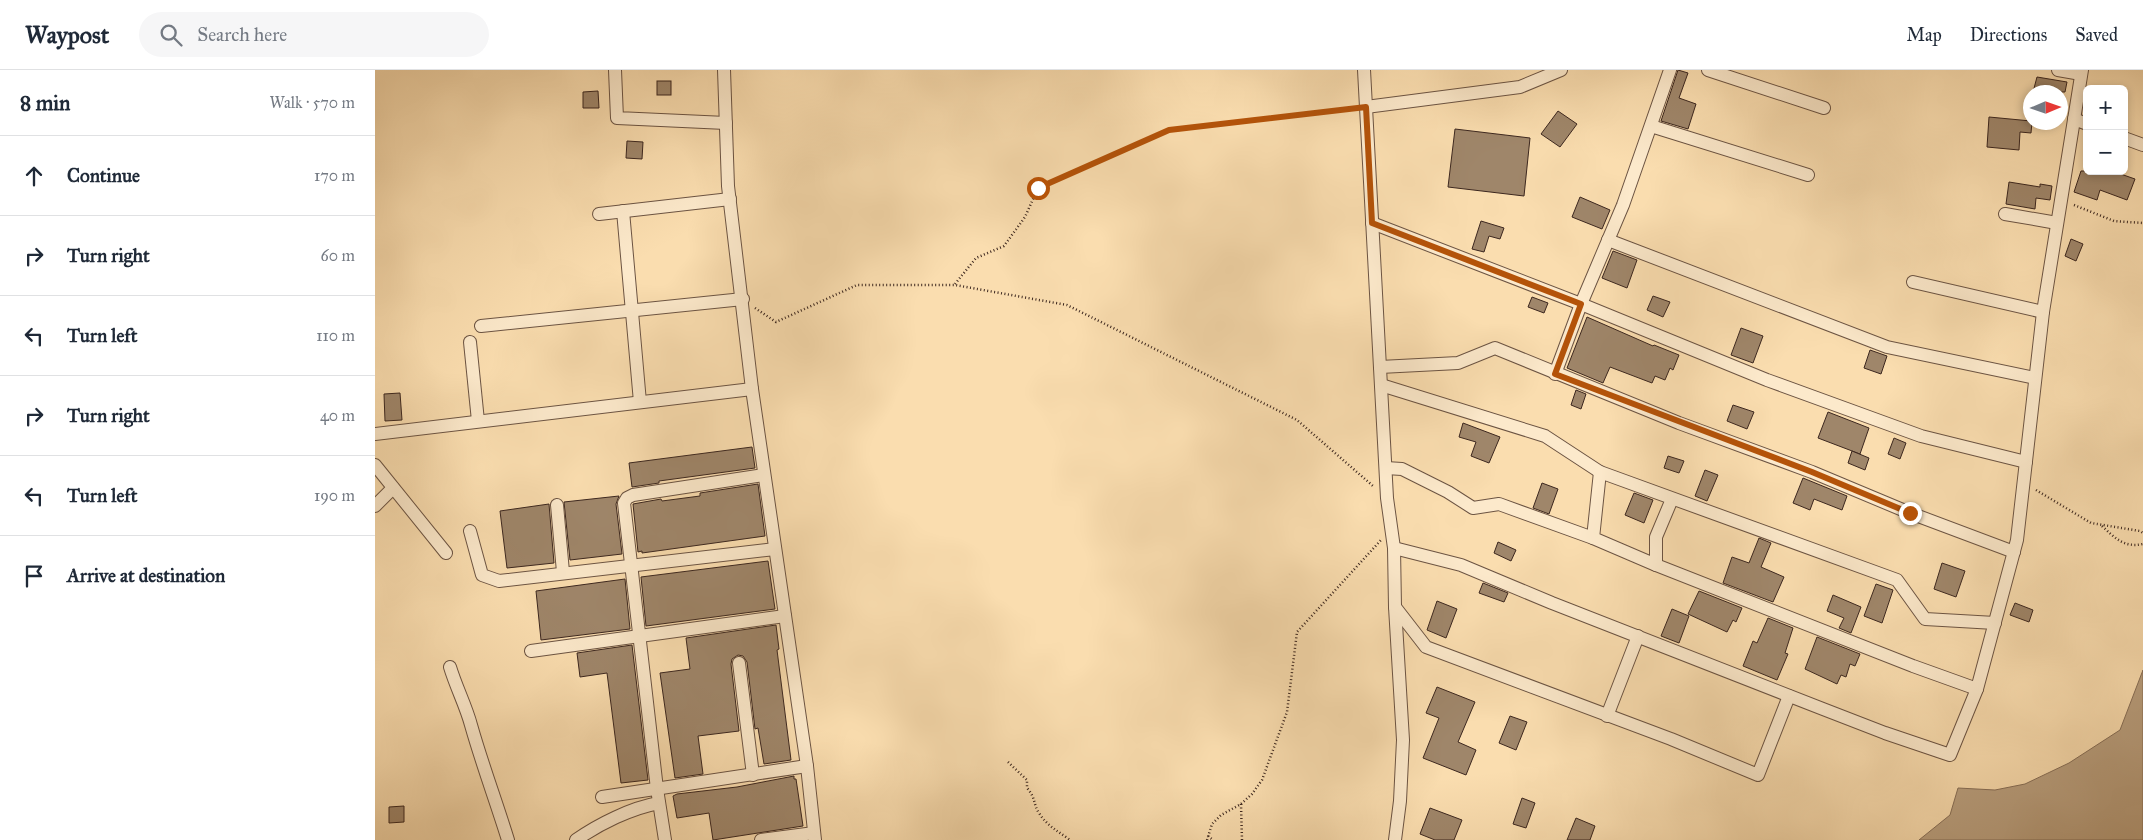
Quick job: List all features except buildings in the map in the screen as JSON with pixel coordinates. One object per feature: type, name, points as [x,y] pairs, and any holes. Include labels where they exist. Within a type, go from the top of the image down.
[{"type":"street","points":[[615,70],[617,118],[726,123]]},
{"type":"street","points":[[724,70],[730,199],[752,389],[807,766],[814,836],[761,840]]},
{"type":"street","points":[[1364,70],[1387,498],[1394,548],[1395,606],[1403,740],[1401,801],[1395,840]]},
{"type":"street","points":[[1366,107],[1520,87],[1561,70]]},
{"type":"street","points":[[1555,374],[1581,304],[1623,205],[1670,70]]},
{"type":"street","points":[[1708,70],[1824,108]]},
{"type":"street","points":[[1394,548],[1461,564],[1789,696],[1885,733],[1951,755],[1977,688],[2014,552],[2024,483],[2043,312],[2082,72],[2058,70]]},
{"type":"street","points":[[2074,120],[2083,123]]},
{"type":"street","points":[[1651,126],[1808,175]]},
{"type":"street","points":[[2128,139],[2143,145]]},
{"type":"street","points":[[599,214],[730,199]]},
{"type":"street","points":[[623,211],[640,402]]},
{"type":"street","points":[[2005,214],[2057,223]]},
{"type":"street","points":[[1372,223],[1581,304],[1767,380],[1921,436],[2026,462]]},
{"type":"street","points":[[1608,240],[1887,346],[2035,378]]},
{"type":"street","points":[[1913,282],[2043,312]]},
{"type":"street","points":[[481,326],[743,299]]},
{"type":"street","points":[[470,342],[478,421]]},
{"type":"street","points":[[1380,367],[1458,363],[1495,348],[1555,374],[1812,472],[1910,513],[2014,552]]},
{"type":"street","points":[[1381,385],[1545,436],[1601,472],[1672,499],[1809,546],[1897,580],[1925,619],[1995,623]]},
{"type":"street","points":[[375,434],[752,389]]},
{"type":"street","points":[[375,465],[446,553]]},
{"type":"street","points":[[1386,468],[1402,469],[1448,492],[1473,508],[1499,504],[1593,538],[1656,565],[1913,666],[1977,688]]},
{"type":"street","points":[[1593,538],[1601,472]]},
{"type":"street","points":[[665,840],[657,789],[624,503],[627,498],[764,475]]},
{"type":"street","points":[[375,506],[393,488]]},
{"type":"street","points":[[1656,565],[1656,537],[1672,499]]},
{"type":"street","points":[[557,505],[563,572]]},
{"type":"street","points":[[471,531],[482,575],[499,580],[775,549]]},
{"type":"street","points":[[1395,606],[1426,647],[1671,739],[1758,775],[1789,696]]},
{"type":"street","points":[[531,651],[785,616]]},
{"type":"street","points":[[1607,716],[1637,636]]},
{"type":"street","points":[[739,663],[753,775]]},
{"type":"street","points":[[450,667],[495,796],[508,840]]},
{"type":"street","points":[[602,797],[807,766]]},
{"type":"street","points":[[577,840],[616,819],[648,805],[659,803]]},
{"type":"path","points":[[955,285],[976,258],[1004,246],[1025,217],[1038,188],[1169,130],[1366,107]]},
{"type":"path","points":[[2061,200],[2114,221],[2143,224]]},
{"type":"path","points":[[743,299],[775,322],[857,285],[955,285],[1067,305],[1297,420],[1387,498]]},
{"type":"path","points":[[2024,483],[2071,513],[2091,523],[2143,533]]},
{"type":"path","points":[[2101,525],[2119,542],[2134,546],[2143,544]]},
{"type":"path","points":[[1207,840],[1212,824],[1221,815],[1241,804],[1252,794],[1261,780],[1287,712],[1297,632],[1392,528]]},
{"type":"path","points":[[1009,762],[1027,780],[1027,788],[1035,796],[1038,812],[1050,827],[1070,840]]},
{"type":"path","points":[[1241,804],[1241,840]]},
{"type":"path","points":[[1208,836],[1213,840]]},
{"type":"shaded area","points":[[2143,670],[2143,840],[1919,840],[1950,815],[1958,788],[1995,790],[2025,784],[2069,763],[2120,730]]},
{"type":"route","points":[[1038,188],[1169,130],[1366,107],[1372,223],[1581,304],[1555,374],[1679,423],[1812,472],[1910,513]]}]
